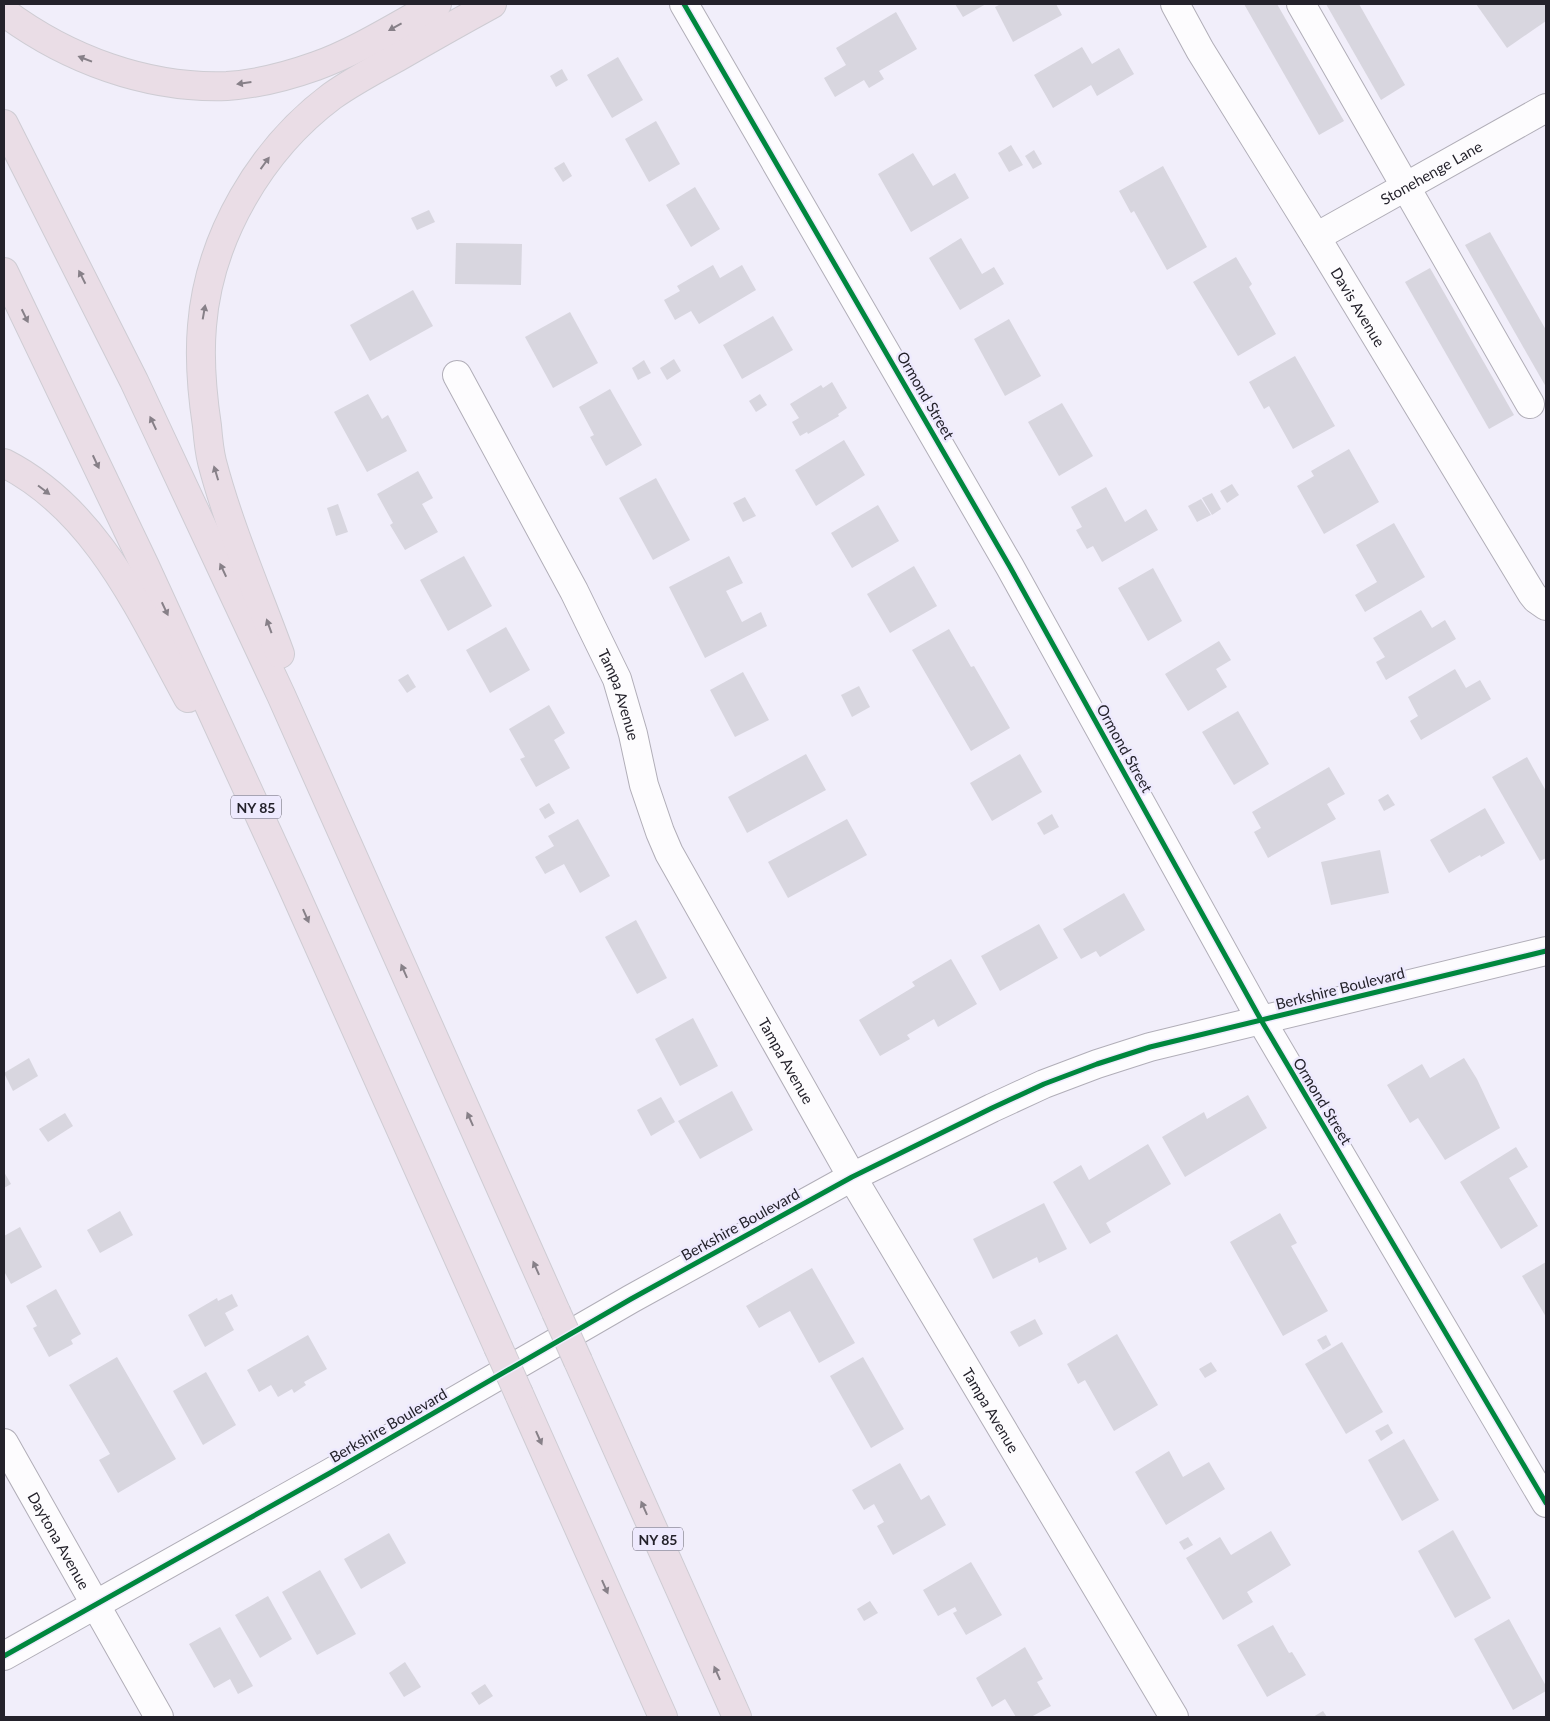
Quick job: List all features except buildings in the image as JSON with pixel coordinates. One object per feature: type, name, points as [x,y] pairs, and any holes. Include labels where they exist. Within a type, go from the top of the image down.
[{"type":"highway","points":[[4,12],[30,31],[66,51],[104,66],[145,78],[178,83],[227,86],[271,79],[317,66],[362,46],[437,4]]},
{"type":"highway","points":[[352,853],[226,507],[212,460],[204,412],[200,364],[202,324],[210,282],[222,241],[237,209],[266,162],[297,126],[341,90],[373,70],[492,4]]},
{"type":"highway","name":"NY 85","points":[[4,124],[134,381],[281,695],[737,1717]]},
{"type":"highway","name":"NY 85","points":[[4,272],[146,566],[292,884],[663,1717]]},
{"type":"highway","points":[[4,463],[48,492],[79,521],[104,551],[292,884]]},
{"type":"street","name":"Ormond Street","points":[[684,4],[1010,567],[1262,1020],[1546,1503]]},
{"type":"street","name":"Davis Avenue","points":[[1175,4],[1200,50],[1532,594],[1546,606]]},
{"type":"street","points":[[1301,4],[1530,404]]},
{"type":"street","name":"Stonehenge Lane","points":[[1316,238],[1546,108]]},
{"type":"street","name":"Tampa Avenue","points":[[457,375],[574,591],[618,679],[644,785],[660,832],[670,853],[852,1177],[1174,1717]]},
{"type":"street","name":"Berkshire Boulevard","points":[[4,1656],[330,1473],[656,1285],[852,1177],[992,1108],[1080,1071],[1150,1047],[1546,951]]},
{"type":"street","name":"Daytona Avenue","points":[[4,1443],[159,1717]]},
{"type":"cycle path","points":[[684,4],[1010,567],[1261,1020],[1546,1503]]},
{"type":"cycle path","points":[[4,1656],[330,1473],[631,1299],[852,1177],[1044,1084],[1150,1047],[1546,951]]}]
